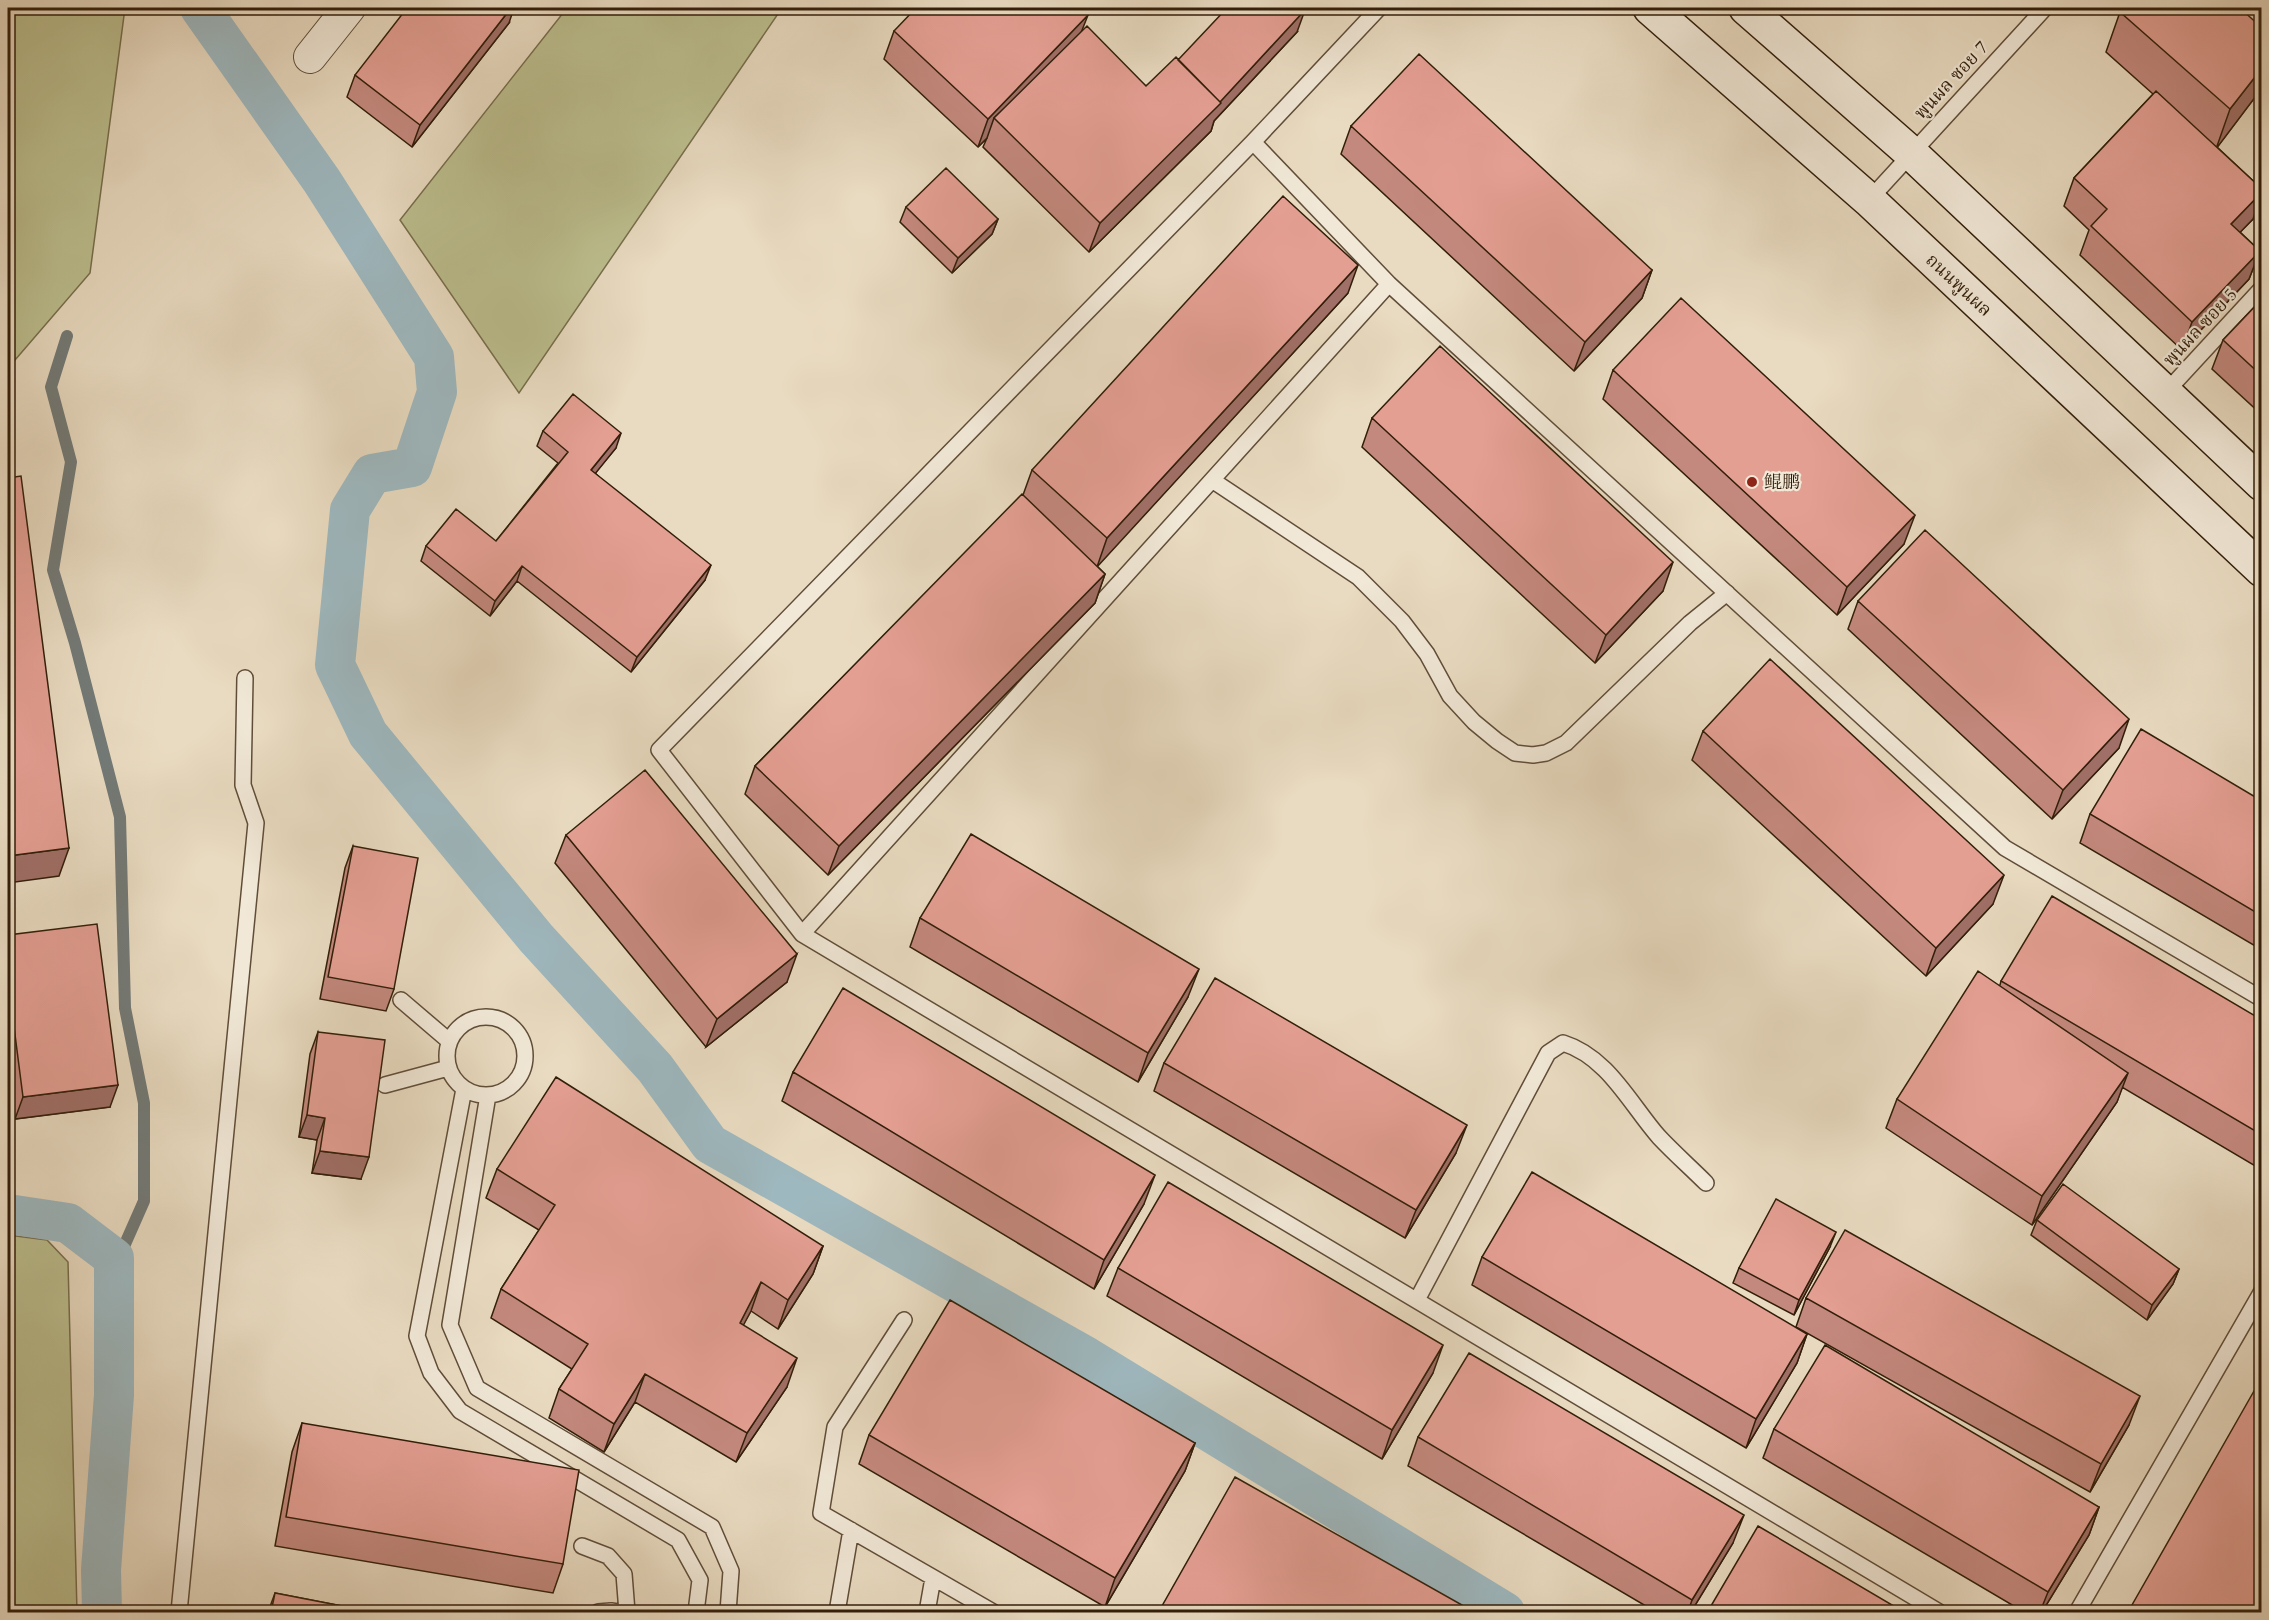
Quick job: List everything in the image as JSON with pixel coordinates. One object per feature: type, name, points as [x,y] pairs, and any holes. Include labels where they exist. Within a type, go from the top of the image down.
[{"type":"main road","name":"ถนนพูนผล","points":[[1650,8],[1869,200],[2262,570]]},
{"type":"main road","points":[[1746,8],[1911,153],[2262,484]]},
{"type":"street","points":[[310,57],[349,8]]},
{"type":"lane","points":[[1379,8],[1253,142],[659,750],[802,934],[1939,1612]]},
{"type":"lane","name":"พูนผล ซอย 7","points":[[1869,200],[2045,8]]},
{"type":"lane","points":[[1253,142],[1389,284],[2005,848],[2262,999]]},
{"type":"lane","points":[[802,934],[1389,284]]},
{"type":"lane","name":"พูนผล ซอย 5","points":[[2166,392],[2262,288]]},
{"type":"lane","points":[[1212,480],[1358,577],[1402,621],[1427,654],[1450,696],[1474,722],[1515,753],[1533,755],[1546,753],[1566,743],[1690,624],[1727,593]]},
{"type":"lane","points":[[179,1612],[256,822],[243,785],[245,678]]},
{"type":"lane","points":[[401,1000],[449,1041]]},
{"type":"lane","points":[[485,1016],[500,1019],[520,1036],[525,1050],[521,1073],[513,1084],[501,1092],[488,1095],[476,1094],[464,1089],[454,1079],[448,1068],[446,1053],[449,1041],[456,1030],[467,1021],[485,1016]]},
{"type":"lane","points":[[1417,1300],[1548,1053],[1563,1043],[1574,1047],[1605,1068],[1659,1136],[1706,1183]]},
{"type":"lane","points":[[385,1085],[448,1068]]},
{"type":"lane","points":[[464,1089],[417,1336],[432,1374],[460,1411],[678,1540],[700,1580],[696,1612]]},
{"type":"lane","points":[[488,1095],[450,1325],[477,1388],[712,1527],[731,1571],[728,1612]]},
{"type":"lane","points":[[2077,1612],[2262,1291]]},
{"type":"lane","points":[[904,1320],[835,1427],[821,1513],[993,1612]]},
{"type":"lane","points":[[837,1612],[851,1530]]},
{"type":"lane","points":[[582,1546],[608,1556],[624,1574],[627,1612]]},
{"type":"lane","points":[[927,1612],[933,1578]]},
{"type":"lane","points":[[598,1612],[618,1612]]},
{"type":"green space","points":[[8,8],[125,8],[90,273],[9,367]]},
{"type":"green space","points":[[567,8],[782,8],[519,393],[400,220]]},
{"type":"green space","points":[[8,1235],[47,1240],[68,1262],[77,1612],[8,1612]]},
{"type":"building","points":[[407,8],[511,8],[420,125],[355,75]]},
{"type":"building","points":[[916,8],[1080,8],[1088,15],[988,119],[894,31]]},
{"type":"building","points":[[1227,8],[1302,8],[1305,10],[1220,102],[1178,60]]},
{"type":"building","points":[[2125,8],[2240,8],[2262,28],[2262,68],[2230,109],[2120,12]]},
{"type":"building","points":[[1087,26],[1146,86],[1176,57],[1221,103],[1100,223],[994,118]]},
{"type":"building","points":[[1419,54],[1652,270],[1585,342],[1351,126]]},
{"type":"building","points":[[2156,91],[2262,189],[2262,192],[2231,224],[2260,251],[2192,322],[2091,226],[2107,209],[2074,178]]},
{"type":"building","points":[[946,168],[998,219],[958,258],[906,207]]},
{"type":"building","points":[[1283,196],[1358,265],[1107,538],[1032,470]]},
{"type":"building","points":[[1681,298],[1915,515],[1847,587],[1613,370]]},
{"type":"building","points":[[2262,299],[2262,376],[2223,340]]},
{"type":"building","points":[[1440,346],[1673,562],[1606,635],[1372,418]]},
{"type":"building","points":[[573,394],[621,433],[591,470],[711,565],[637,657],[522,566],[495,601],[426,546],[456,509],[496,541],[568,452],[543,431]]},
{"type":"building","points":[[21,476],[69,848],[8,856],[8,478]]},
{"type":"building","points":[[1022,494],[1105,574],[839,846],[755,766]]},
{"type":"building","points":[[1925,530],[2129,719],[2063,790],[1858,601]]},
{"type":"building","points":[[1770,659],[2004,875],[1936,948],[1703,731]]},
{"type":"building","points":[[2141,729],[2262,801],[2262,916],[2090,814]]},
{"type":"building","points":[[645,770],[797,954],[717,1019],[566,835]]},
{"type":"building","points":[[971,834],[1199,969],[1148,1053],[920,918]]},
{"type":"building","points":[[353,846],[418,858],[394,989],[328,977]]},
{"type":"building","points":[[2052,896],[2262,1020],[2262,1135],[2001,981]]},
{"type":"building","points":[[97,924],[118,1085],[23,1097],[8,980],[8,935]]},
{"type":"building","points":[[1978,971],[2128,1073],[2042,1196],[1897,1099]]},
{"type":"building","points":[[1215,978],[1467,1125],[1416,1210],[1164,1063]]},
{"type":"building","points":[[843,988],[1155,1175],[1104,1260],[793,1072]]},
{"type":"building","points":[[318,1032],[385,1040],[369,1157],[320,1151],[325,1118],[307,1115]]},
{"type":"building","points":[[556,1077],[823,1246],[788,1300],[761,1282],[740,1323],[797,1358],[747,1433],[645,1374],[614,1424],[559,1389],[588,1344],[501,1289],[555,1205],[497,1169]]},
{"type":"building","points":[[1532,1172],[1807,1334],[1756,1419],[1482,1257]]},
{"type":"building","points":[[1168,1182],[1443,1345],[1392,1430],[1118,1268]]},
{"type":"building","points":[[2063,1184],[2179,1269],[2152,1305],[2037,1220]]},
{"type":"building","points":[[1776,1199],[1836,1232],[1799,1300],[1739,1268]]},
{"type":"building","points":[[1845,1230],[2140,1396],[2101,1464],[1806,1298]]},
{"type":"building","points":[[950,1300],[1195,1443],[1115,1578],[869,1435]]},
{"type":"building","points":[[1825,1345],[2099,1507],[2048,1592],[1774,1429]]},
{"type":"building","points":[[1469,1353],[1744,1515],[1692,1600],[1418,1437]]},
{"type":"building","points":[[2262,1377],[2262,1612],[2128,1612]]},
{"type":"building","points":[[302,1423],[579,1470],[563,1564],[286,1517]]},
{"type":"building","points":[[1235,1477],[1462,1605],[1457,1612],[1173,1612],[1162,1606]]},
{"type":"building","points":[[1758,1526],[1904,1612],[1708,1611]]},
{"type":"building","points":[[275,1593],[373,1612],[271,1612]]},
{"type":"waterway","points":[[200,8],[322,181],[434,357],[437,392],[412,467],[372,474],[350,510],[335,665],[368,734],[536,938],[655,1068],[710,1144],[1087,1357],[1505,1612]]},
{"type":"waterway","points":[[67,336],[51,387],[71,462],[53,570],[75,643],[120,817],[125,1008],[144,1103],[144,1201],[114,1269]]},
{"type":"waterway","points":[[8,1214],[68,1223],[114,1258],[114,1395],[101,1570],[102,1612]]},
{"type":"place","name":"鲲鹏","points":[[1752,482]]}]
